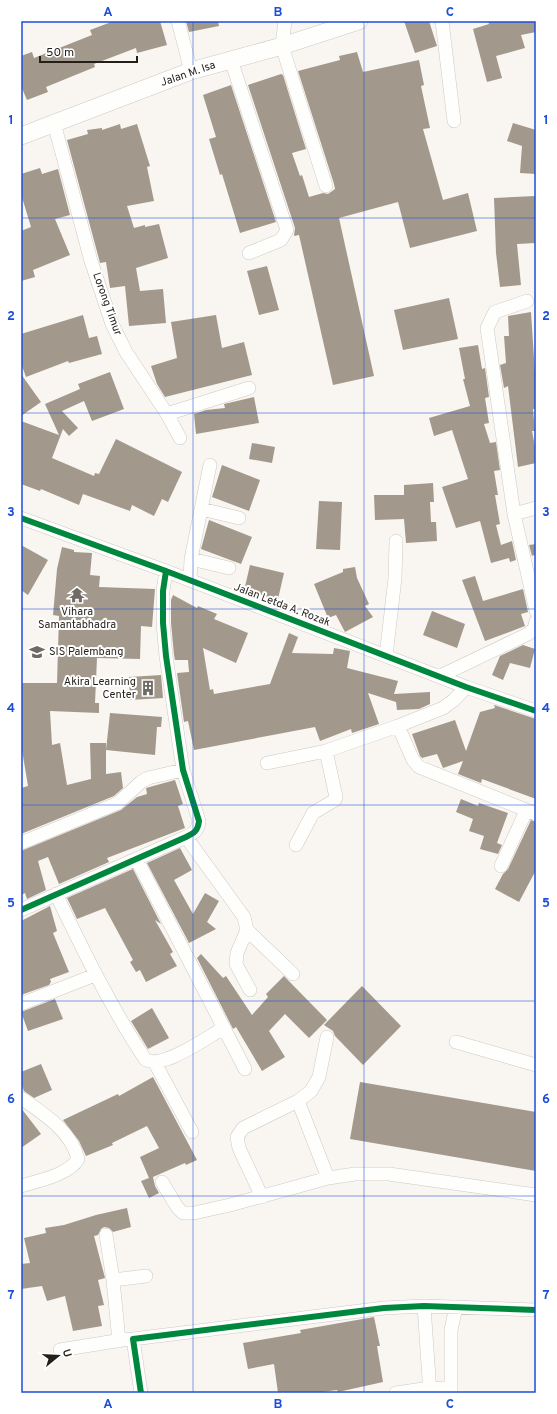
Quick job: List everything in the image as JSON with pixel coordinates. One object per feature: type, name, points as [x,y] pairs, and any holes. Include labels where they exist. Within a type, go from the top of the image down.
[{"type":"main road","name":"Jalan M. Isa","points":[[21,136],[191,71],[282,46],[359,21]]},
{"type":"street","points":[[178,21],[191,71]]},
{"type":"street","points":[[285,21],[303,39]]},
{"type":"street","points":[[285,21],[282,46],[326,186]]},
{"type":"street","points":[[442,21],[454,121]]},
{"type":"street","points":[[231,60],[287,230],[281,240],[249,253]]},
{"type":"street","name":"Lorong Timur","points":[[54,124],[98,284],[112,324],[126,352],[167,414],[180,438]]},
{"type":"street","points":[[527,301],[495,312],[487,328],[514,514],[536,611]]},
{"type":"street","points":[[167,414],[249,388]]},
{"type":"street","points":[[190,580],[191,559],[210,465]]},
{"type":"street","points":[[514,514],[536,508]]},
{"type":"street","points":[[201,509],[239,518]]},
{"type":"street","name":"Jalan Letda A. Rozak","points":[[21,518],[190,580],[466,687],[536,711]]},
{"type":"street","points":[[386,656],[395,578],[396,541]]},
{"type":"street","points":[[191,559],[229,568]]},
{"type":"street","points":[[21,910],[137,860],[186,837],[197,830],[199,821],[183,770],[163,623],[163,591],[166,571]]},
{"type":"street","points":[[440,676],[528,634],[534,629],[536,621]]},
{"type":"street","points":[[267,763],[326,751],[398,726],[442,708],[454,700],[466,687]]},
{"type":"street","points":[[398,726],[413,760],[419,767],[531,812],[501,866]]},
{"type":"street","points":[[296,845],[313,813],[335,800],[336,797],[326,751]]},
{"type":"street","points":[[21,843],[118,803],[141,782],[148,778],[183,770]]},
{"type":"street","points":[[186,837],[244,917],[247,930],[293,974]]},
{"type":"street","points":[[137,860],[245,1069]]},
{"type":"street","points":[[56,894],[95,974],[125,1029],[145,1059],[149,1062],[155,1063],[166,1060],[224,1028]]},
{"type":"street","points":[[247,930],[237,952],[236,964],[250,990]]},
{"type":"street","points":[[21,1004],[95,974]]},
{"type":"street","points":[[262,1196],[239,1148],[237,1137],[243,1128],[298,1101],[311,1091],[319,1077],[327,1037]]},
{"type":"street","points":[[456,1042],[536,1065]]},
{"type":"street","points":[[155,1063],[192,1132]]},
{"type":"street","points":[[21,1098],[65,1133],[72,1143],[78,1159],[75,1164],[67,1170],[48,1178],[21,1186]]},
{"type":"street","points":[[298,1101],[328,1178]]},
{"type":"street","points":[[162,1182],[177,1208],[183,1213],[194,1213],[328,1178],[355,1174],[390,1174],[536,1195]]},
{"type":"street","points":[[106,1235],[113,1280],[119,1341]]},
{"type":"street","points":[[113,1280],[146,1276]]},
{"type":"street","points":[[60,1350],[133,1339],[384,1308],[424,1306],[536,1310]]},
{"type":"street","points":[[424,1306],[430,1391]]},
{"type":"street","points":[[396,1393],[450,1391],[451,1330],[456,1307]]},
{"type":"street","points":[[133,1339],[141,1393]]},
{"type":"building","points":[[114,21],[160,21],[167,45],[137,53],[136,48],[94,64],[95,67],[46,87],[48,92],[27,100],[21,86],[21,56],[32,52],[34,58],[92,35],[90,30]]},
{"type":"building","points":[[186,21],[218,21],[219,26],[189,32]]},
{"type":"building","points":[[404,21],[429,21],[437,46],[415,53]]},
{"type":"building","points":[[488,21],[536,21],[536,32],[521,35],[525,48],[496,56],[502,78],[487,82],[473,29],[489,24]]},
{"type":"building","points":[[357,52],[363,72],[419,60],[424,85],[421,86],[430,128],[423,129],[443,200],[468,193],[477,231],[410,248],[398,202],[339,218],[374,376],[333,385],[299,235],[294,236],[295,228],[248,85],[281,74],[283,75],[306,149],[292,153],[300,176],[302,175],[309,197],[323,193],[328,194],[335,189],[334,184],[298,71],[340,60],[339,56]]},
{"type":"building","points":[[231,85],[276,222],[240,233],[222,174],[220,175],[209,139],[216,137],[203,95]]},
{"type":"building","points":[[513,123],[536,130],[536,174],[520,173],[522,146],[507,141]]},
{"type":"building","points":[[120,124],[121,129],[137,124],[150,166],[147,167],[154,201],[127,206],[134,228],[145,225],[145,227],[159,224],[168,258],[136,268],[140,291],[163,289],[166,323],[129,326],[125,286],[110,288],[106,262],[100,263],[67,140],[88,134],[87,130],[102,128],[102,130]]},
{"type":"building","points":[[40,168],[42,174],[58,169],[70,215],[55,219],[70,255],[33,270],[35,277],[21,281],[21,231],[31,227],[21,194],[21,174]]},
{"type":"building","points":[[535,196],[536,243],[517,244],[521,285],[500,287],[496,253],[494,198]]},
{"type":"building","points":[[267,266],[279,310],[259,315],[247,271]]},
{"type":"building","points":[[449,298],[458,339],[403,350],[394,310]]},
{"type":"building","points":[[531,312],[536,389],[536,409],[533,409],[535,431],[532,431],[536,452],[536,463],[518,467],[508,386],[504,388],[500,365],[506,363],[504,336],[509,336],[508,316]]},
{"type":"building","points":[[83,315],[89,338],[97,336],[102,354],[69,363],[68,361],[26,377],[21,363],[21,334]]},
{"type":"building","points":[[216,315],[222,348],[244,342],[252,375],[165,397],[157,384],[151,366],[177,358],[171,322]]},
{"type":"building","points":[[478,345],[482,369],[485,368],[489,397],[485,398],[489,423],[484,424],[490,443],[496,442],[500,470],[494,471],[498,495],[495,495],[500,524],[496,525],[501,545],[512,541],[516,560],[510,562],[509,558],[491,563],[480,521],[456,528],[442,487],[468,479],[452,430],[434,436],[429,418],[470,406],[463,379],[465,379],[459,348]]},
{"type":"building","points":[[110,372],[124,409],[92,421],[84,401],[62,411],[78,428],[69,436],[63,429],[52,458],[94,476],[95,473],[99,474],[116,439],[182,472],[168,502],[162,499],[154,516],[132,505],[130,511],[83,494],[79,505],[41,489],[40,491],[21,484],[21,421],[59,435],[45,404],[80,389],[78,384]]},
{"type":"building","points":[[21,374],[41,402],[21,416]]},
{"type":"building","points":[[254,397],[259,423],[196,434],[194,414],[206,410],[225,408],[224,404]]},
{"type":"building","points":[[252,443],[275,447],[272,463],[249,459]]},
{"type":"building","points":[[222,465],[260,480],[249,511],[212,497]]},
{"type":"building","points":[[433,483],[434,502],[430,502],[431,522],[436,522],[437,541],[406,543],[404,519],[375,520],[374,495],[404,495],[404,485]]},
{"type":"building","points":[[319,501],[342,502],[340,550],[316,549]]},
{"type":"building","points":[[209,520],[252,537],[241,564],[201,549]]},
{"type":"building","points":[[536,544],[536,554],[532,556],[529,545]]},
{"type":"building","points":[[21,545],[48,560],[28,595],[21,590]]},
{"type":"building","points":[[62,547],[74,550],[74,552],[92,553],[90,575],[100,576],[99,587],[155,589],[152,627],[141,626],[140,659],[97,658],[95,703],[99,703],[99,713],[50,711],[52,745],[60,743],[67,785],[91,779],[90,743],[106,743],[106,774],[121,772],[123,788],[114,796],[21,834],[21,788],[28,786],[21,744],[21,683],[57,683],[59,616],[53,615],[57,569]]},
{"type":"building","points":[[250,565],[284,573],[278,599],[244,591]]},
{"type":"building","points":[[355,567],[357,578],[369,604],[365,606],[373,617],[345,632],[336,615],[328,618],[314,584],[343,572],[343,569]]},
{"type":"building","points":[[475,576],[483,601],[523,589],[528,612],[521,614],[525,626],[485,641],[462,580]]},
{"type":"building","points":[[173,595],[197,608],[198,606],[217,614],[214,619],[248,633],[236,663],[203,648],[210,690],[213,689],[214,694],[270,684],[289,633],[298,637],[292,653],[333,654],[334,648],[350,651],[347,668],[398,681],[394,694],[430,692],[430,704],[419,709],[397,710],[396,702],[368,693],[379,724],[352,733],[351,729],[320,741],[315,727],[194,750],[188,721],[184,722],[177,673],[189,672],[188,660],[175,660],[174,655],[171,623],[171,600]]},
{"type":"building","points":[[432,611],[465,624],[457,648],[423,635]]},
{"type":"building","points":[[523,645],[535,649],[530,668],[510,663],[503,680],[492,675],[500,656]]},
{"type":"building","name":"Akira Learning Center","points":[[161,675],[163,698],[130,700],[129,677]]},
{"type":"building","points":[[494,705],[536,719],[536,799],[482,779],[481,783],[458,774],[463,761],[443,768],[437,754],[422,758],[420,756],[412,734],[455,720],[466,751],[480,712],[495,708]]},
{"type":"building","points":[[110,713],[162,717],[161,727],[157,727],[155,755],[106,750]]},
{"type":"building","points":[[175,780],[183,804],[178,806],[185,828],[107,858],[109,862],[59,884],[48,857],[38,861],[46,890],[27,899],[25,893],[21,895],[21,851],[121,810],[137,797],[147,794],[146,788]]},
{"type":"building","points":[[461,799],[478,806],[479,803],[508,813],[497,843],[502,845],[498,854],[480,849],[484,836],[469,831],[473,819],[456,812]]},
{"type":"building","points":[[531,820],[536,822],[536,870],[519,902],[495,889],[503,874],[508,869]]},
{"type":"building","points":[[180,848],[192,870],[174,880],[193,914],[205,893],[219,901],[207,922],[216,929],[189,943],[147,863]]},
{"type":"building","points":[[133,869],[161,924],[155,920],[173,952],[170,954],[177,966],[146,982],[140,970],[136,972],[130,962],[133,960],[105,908],[77,919],[67,898]]},
{"type":"building","points":[[50,906],[57,931],[53,933],[69,972],[50,979],[51,982],[49,985],[21,995],[21,921]]},
{"type":"building","points":[[201,954],[223,978],[226,976],[252,1015],[268,997],[266,994],[284,976],[327,1020],[309,1038],[285,1014],[269,1031],[285,1057],[262,1071],[236,1027],[233,1029],[197,958]]},
{"type":"building","points":[[362,986],[401,1026],[363,1065],[335,1036],[333,1031],[324,1025]]},
{"type":"building","points":[[55,999],[63,1019],[28,1031],[21,1012]]},
{"type":"building","points":[[152,1008],[169,1038],[148,1049],[131,1021]]},
{"type":"building","points":[[41,1064],[52,1090],[34,1098],[24,1091],[21,1083],[21,1072]]},
{"type":"building","points":[[153,1077],[197,1160],[186,1165],[185,1163],[153,1177],[155,1186],[159,1193],[149,1198],[141,1181],[149,1178],[140,1157],[159,1148],[147,1126],[112,1143],[113,1145],[86,1156],[79,1141],[63,1120],[118,1094],[119,1096]]},
{"type":"building","points":[[360,1082],[536,1112],[536,1171],[350,1139]]},
{"type":"building","points":[[21,1108],[41,1134],[21,1148]]},
{"type":"building","points":[[127,1208],[131,1227],[113,1232],[109,1228],[104,1227],[98,1235],[94,1236],[105,1278],[98,1280],[104,1305],[98,1306],[102,1326],[73,1331],[65,1296],[47,1301],[42,1286],[21,1289],[21,1264],[30,1263],[24,1238],[46,1233],[45,1228],[64,1225],[96,1215]]},
{"type":"building","points":[[374,1317],[380,1346],[377,1346],[383,1382],[338,1392],[337,1390],[314,1393],[278,1393],[274,1364],[248,1369],[243,1343],[301,1333],[300,1330]]},
{"type":"cycle path","points":[[21,518],[166,571],[466,687],[536,711]]},
{"type":"cycle path","points":[[21,910],[186,837],[193,833],[198,827],[199,821],[183,770],[166,656],[163,623],[163,591],[166,571]]},
{"type":"cycle path","points":[[141,1393],[133,1339],[384,1308],[424,1306],[536,1310]]},
{"type":"place","name":"Vihara Samantabhadra","points":[[77,595]]},
{"type":"place","name":"SIS Palembang","points":[[37,652]]},
{"type":"place","name":"Akira Learning Center","points":[[148,688]]}]
